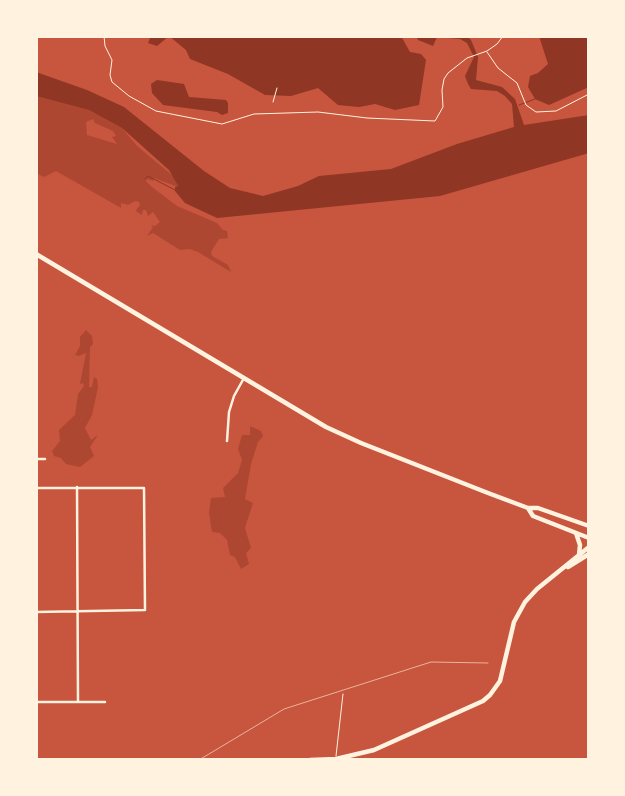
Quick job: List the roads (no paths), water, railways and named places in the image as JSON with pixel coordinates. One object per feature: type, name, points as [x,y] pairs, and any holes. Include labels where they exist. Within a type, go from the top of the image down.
[{"type":"main road","points":[[36,254],[326,426],[528,508],[538,508],[589,526]]},
{"type":"main road","points":[[528,508],[533,516],[589,538]]},
{"type":"main road","points":[[576,533],[580,544],[579,555]]},
{"type":"main road","points":[[310,760],[336,760],[374,750],[482,701],[490,695],[500,681],[517,614],[537,589],[589,547]]},
{"type":"main road","points":[[556,573],[589,554]]},
{"type":"street","points":[[227,441],[229,412],[234,396],[244,378]]},
{"type":"street","points":[[36,459],[45,458]]},
{"type":"street","points":[[77,487],[78,702]]},
{"type":"street","points":[[36,488],[144,488],[145,610],[36,612]]},
{"type":"street","points":[[36,702],[105,702]]},
{"type":"lane","points":[[336,760],[343,694]]},
{"type":"waterway","points":[[519,105],[535,99]]},
{"type":"waterway","points":[[145,179],[148,176],[175,190]]},
{"type":"railway","points":[[199,760],[284,709],[431,662],[488,663]]}]
